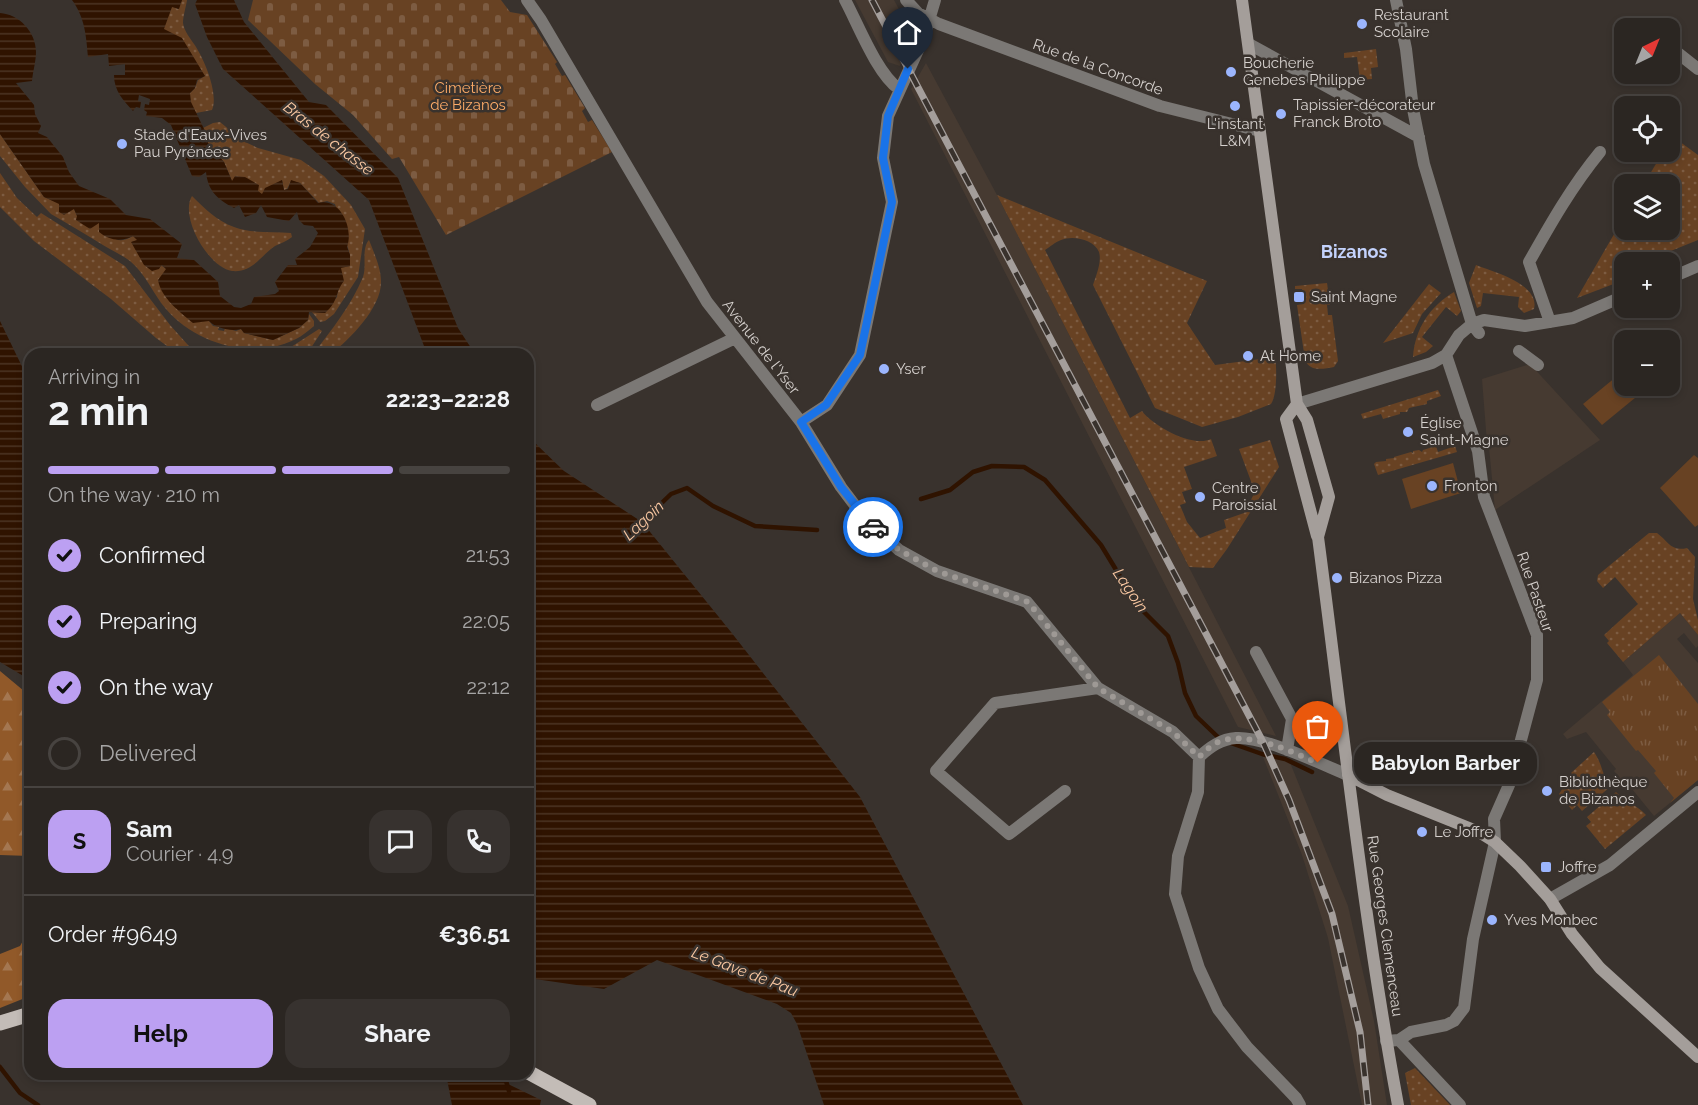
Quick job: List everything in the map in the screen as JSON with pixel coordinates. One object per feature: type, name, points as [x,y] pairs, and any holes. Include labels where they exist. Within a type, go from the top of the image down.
[{"type":"main road","points":[[1242,0],[1297,404],[1307,420],[1329,497],[1318,537]]},
{"type":"main road","points":[[1297,404],[1286,419],[1318,537]]},
{"type":"main road","name":"Rue Georges Clemenceau","points":[[1318,537],[1348,775],[1386,1041],[1398,1105]]},
{"type":"main road","points":[[1348,775],[1387,795],[1479,832],[1495,842],[1550,899],[1572,934],[1600,968],[1698,1057]]},
{"type":"main road","points":[[0,1023],[24,1016]]},
{"type":"main road","points":[[534,1075],[589,1105]]},
{"type":"street","name":"Avenue de l'Yser","points":[[527,0],[707,302],[801,422],[841,487],[866,520],[899,550],[937,571],[1028,602],[1098,688],[1173,732],[1199,757]]},
{"type":"street","points":[[845,0],[882,70],[892,84],[899,89]]},
{"type":"street","points":[[906,0],[918,13],[930,21]]},
{"type":"street","points":[[801,422],[826,405],[860,355],[892,202],[883,151],[888,116],[930,21],[936,0]]},
{"type":"street","points":[[1396,0],[1424,164],[1476,328]]},
{"type":"street","name":"Rue de la Concorde","points":[[930,21],[1160,106],[1260,131]]},
{"type":"street","points":[[1249,44],[1419,137]]},
{"type":"street","points":[[1680,55],[1698,69]]},
{"type":"street","points":[[1550,322],[1529,262],[1563,202],[1600,152]]},
{"type":"street","points":[[1680,274],[1698,266]]},
{"type":"street","points":[[1297,404],[1432,363],[1446,356],[1459,334],[1476,328],[1484,321],[1525,326],[1573,318],[1614,300]]},
{"type":"street","points":[[597,405],[735,338]]},
{"type":"street","points":[[1519,351],[1538,365]]},
{"type":"street","name":"Rue Pasteur","points":[[1386,1041],[1399,1040],[1411,1032],[1446,1025],[1454,1021],[1464,1008],[1473,939],[1495,842],[1494,819],[1509,785],[1537,680],[1537,636],[1484,496],[1478,451],[1446,356]]},
{"type":"street","points":[[1256,652],[1292,719],[1287,750]]},
{"type":"street","points":[[1065,791],[1009,834],[936,771],[995,704],[1098,688]]},
{"type":"street","points":[[1300,1105],[1247,1047],[1218,1009],[1198,968],[1175,894],[1178,856],[1198,792],[1199,757],[1214,744],[1237,738],[1263,742],[1348,775]]},
{"type":"street","points":[[1550,899],[1610,865],[1698,792]]},
{"type":"street","points":[[1399,1040],[1460,1105]]},
{"type":"shaded area","points":[[855,0],[894,0],[913,35],[900,66],[888,62]]},
{"type":"shaded area","points":[[926,63],[997,195],[1276,736],[1238,727],[911,89]]},
{"type":"shaded area","points":[[1530,364],[1600,440],[1495,510],[1482,379]]},
{"type":"shaded area","points":[[1680,613],[1698,635],[1696,648],[1684,633],[1677,639],[1698,663],[1698,780],[1654,816],[1632,789],[1630,791],[1614,771],[1616,769],[1586,732],[1567,739],[1563,734],[1633,675],[1623,662]]},
{"type":"shaded area","points":[[1263,757],[1289,760],[1348,906],[1374,1021],[1387,1105],[1362,1105],[1328,938],[1302,855]]},
{"type":"green space","points":[[182,0],[187,0],[183,20],[185,29],[202,58],[212,86],[214,103],[212,110],[196,113],[190,102],[190,93],[198,80],[205,76],[163,29],[172,6],[178,9]]},
{"type":"green space","name":"Cimetière de Bizanos","points":[[253,0],[501,0],[510,12],[527,15],[557,62],[555,64],[562,76],[565,75],[585,108],[582,111],[588,122],[592,120],[612,152],[446,235],[399,157],[392,159],[353,115],[315,84],[248,20]]},
{"type":"green space","points":[[1376,49],[1378,67],[1371,68],[1372,79],[1360,80],[1357,57],[1344,58],[1344,53]]},
{"type":"green space","points":[[220,122],[243,141],[258,148],[301,160],[324,176],[351,205],[365,229],[358,277],[334,314],[325,321],[320,322],[312,312],[325,313],[337,297],[341,267],[350,266],[350,255],[335,204],[327,201],[319,203],[300,183],[291,181],[284,190],[282,180],[262,195],[258,191],[232,181],[224,162],[208,143],[203,128]]},
{"type":"green space","points":[[0,134],[44,197],[74,209],[77,216],[99,222],[118,240],[133,236],[138,240],[132,242],[166,269],[213,326],[219,327],[218,330],[241,329],[244,333],[273,340],[299,328],[308,320],[309,314],[314,321],[314,326],[296,339],[266,348],[226,345],[193,332],[166,309],[141,272],[130,261],[51,214],[0,156]]},
{"type":"green space","points":[[1680,142],[1698,155],[1698,240],[1668,252],[1614,252],[1614,284],[1577,298],[1614,234],[1614,240],[1680,240],[1680,174],[1650,174],[1657,162],[1680,162]]},
{"type":"green space","points":[[0,173],[17,198],[37,217],[41,213],[125,266],[191,348],[170,348],[156,338],[111,299],[34,241],[0,207]]},
{"type":"green space","points":[[997,195],[1207,281],[1187,323],[1215,365],[1275,357],[1275,388],[1271,404],[1238,417],[1202,427],[1155,408],[1093,285],[1100,260],[1099,252],[1088,241],[1071,238],[1059,241],[1045,250],[1130,418],[1142,411],[1155,423],[1174,434],[1194,441],[1211,439],[1217,456],[1184,467],[1192,489],[1182,492],[1186,503],[1180,505],[1187,522],[1200,538],[1226,528],[1224,520],[1244,513],[1255,492],[1239,449],[1270,440],[1279,467],[1213,568],[1189,567]]},
{"type":"green space","points":[[192,196],[216,218],[234,227],[291,233],[292,237],[275,246],[246,269],[232,271],[223,268],[214,261],[198,240],[190,216],[189,205]]},
{"type":"green space","points":[[369,240],[381,276],[380,291],[371,312],[338,348],[318,348],[341,317],[363,277]]},
{"type":"green space","points":[[1476,265],[1504,275],[1523,286],[1534,300],[1534,309],[1524,313],[1518,307],[1519,297],[1483,293],[1481,306],[1477,308],[1469,283]]},
{"type":"green space","points":[[1327,283],[1330,305],[1327,305],[1328,315],[1332,315],[1338,361],[1334,367],[1317,369],[1307,364],[1305,360],[1297,305],[1304,304],[1302,289],[1295,289],[1295,286]]},
{"type":"green space","points":[[1429,284],[1441,293],[1422,314],[1413,333],[1383,343]]},
{"type":"green space","points":[[1454,292],[1461,311],[1457,316],[1446,307],[1422,337],[1433,346],[1426,352],[1413,357],[1417,337],[1425,319],[1438,304]]},
{"type":"green space","points":[[319,329],[322,331],[311,348],[288,348]]},
{"type":"green space","points":[[1614,379],[1614,396],[1637,396],[1602,425],[1583,404]]},
{"type":"green space","points":[[1438,390],[1441,396],[1427,401],[1427,404],[1409,408],[1407,412],[1400,412],[1400,414],[1383,419],[1381,414],[1363,419],[1361,414]]},
{"type":"green space","points":[[1436,446],[1438,452],[1455,446],[1457,452],[1378,475],[1374,464],[1376,462],[1413,453],[1413,451],[1422,452]]},
{"type":"green space","points":[[1694,455],[1698,458],[1698,525],[1695,527],[1660,488]]},
{"type":"green space","name":"Fronton","points":[[1453,463],[1461,493],[1411,509],[1402,479]]},
{"type":"green space","points":[[1649,533],[1657,533],[1673,547],[1687,548],[1695,557],[1693,599],[1698,620],[1698,635],[1680,613],[1623,662],[1607,643],[1609,641],[1604,635],[1638,604],[1615,577],[1603,588],[1597,581],[1598,575]]},
{"type":"green space","points":[[1659,655],[1698,704],[1698,780],[1670,803],[1674,798],[1654,773],[1656,771],[1638,750],[1636,751],[1607,715],[1610,712],[1602,702]]},
{"type":"green space","points":[[0,671],[24,691],[24,856],[0,855]]},
{"type":"green space","points":[[1594,752],[1611,786],[1582,811],[1577,805],[1572,810],[1559,794],[1565,785],[1571,784],[1574,778],[1571,773]]},
{"type":"green space","points":[[1616,792],[1646,815],[1605,849],[1586,826],[1591,822],[1587,817]]},
{"type":"green space","points":[[24,939],[24,998],[0,1008],[0,954],[20,946]]},
{"type":"green space","points":[[1415,1068],[1450,1105],[1411,1105],[1405,1073]]},
{"type":"water","points":[[72,0],[182,0],[179,9],[172,7],[164,29],[182,38],[205,76],[197,80],[195,88],[190,93],[191,102],[205,131],[208,143],[224,162],[232,181],[235,176],[245,177],[259,185],[258,191],[262,194],[265,188],[282,180],[284,190],[288,189],[291,180],[300,183],[318,203],[326,202],[339,209],[347,223],[350,266],[341,268],[344,281],[332,305],[325,313],[309,312],[308,320],[299,328],[273,340],[244,333],[241,329],[224,329],[209,321],[193,323],[172,304],[160,287],[158,280],[166,269],[162,265],[159,269],[152,271],[144,265],[131,242],[137,240],[133,236],[120,240],[111,239],[99,232],[99,223],[90,229],[76,220],[74,209],[64,215],[59,212],[59,204],[44,197],[0,134],[0,13],[14,17],[30,31],[36,52],[32,81],[16,83],[34,105],[35,114],[41,126],[38,133],[47,137],[63,157],[69,172],[79,186],[110,199],[126,215],[150,219],[182,244],[177,258],[194,260],[218,282],[220,296],[234,307],[241,308],[251,304],[254,297],[275,294],[279,291],[275,282],[288,265],[297,265],[295,259],[310,247],[318,233],[313,226],[304,225],[299,220],[297,212],[289,221],[267,217],[261,205],[256,213],[245,217],[239,205],[234,208],[214,194],[206,172],[199,177],[192,176],[171,125],[162,118],[146,116],[145,104],[149,105],[150,99],[139,95],[140,108],[136,107],[133,111],[120,95],[114,75],[125,75],[125,64],[109,66],[108,54],[88,57],[82,20]]},
{"type":"water","name":"Bras de chasse","points":[[197,0],[234,0],[244,22],[309,102],[326,105],[398,178],[458,328],[471,348],[425,348],[369,200],[223,69],[207,37],[195,4]]},
{"type":"water","points":[[0,321],[24,371],[24,676],[0,662]]},
{"type":"water","name":"Le Gave de Pau","points":[[534,441],[564,471],[642,522],[860,797],[1023,1105],[824,1105],[797,1024],[791,1013],[777,1004],[657,960],[604,989],[534,979]]},
{"type":"water","points":[[447,1080],[499,1080],[541,1100],[540,1105],[452,1105]]},
{"type":"waterway","name":"Lagoin","points":[[921,499],[950,490],[973,472],[992,466],[1024,467],[1045,480],[1101,545],[1138,606],[1168,636],[1178,663],[1185,693],[1196,716],[1220,739]]},
{"type":"waterway","name":"Lagoin","points":[[639,525],[671,494],[687,488],[713,506],[755,526],[817,530]]},
{"type":"waterway","name":"Lagoin","points":[[1228,742],[1285,759],[1312,772]]},
{"type":"waterway","points":[[0,1067],[20,1093],[38,1105]]},
{"type":"waterway","points":[[506,1080],[509,1091]]},
{"type":"railway","points":[[872,0],[1263,742],[1289,800],[1332,914],[1360,1032],[1368,1105]]},
{"type":"way so far","points":[[873,527],[899,550],[937,571],[1028,602],[1098,688],[1173,732],[1199,757],[1214,744],[1237,738],[1263,742],[1318,763]]},
{"type":"place","name":"Restaurant Scolaire","points":[[1362,24]]},
{"type":"place","name":"Boucherie Genebes Philippe","points":[[1231,72]]},
{"type":"place","name":"L'instant L&M","points":[[1235,106]]},
{"type":"place","name":"Tapissier-décorateur Franck Broto","points":[[1281,114]]},
{"type":"place","name":"Stade d'Eaux-Vives Pau Pyrénées","points":[[122,144]]},
{"type":"place","name":"Saint Magne","points":[[1299,297]]},
{"type":"place","name":"At Home","points":[[1248,356]]},
{"type":"place","name":"Yser","points":[[884,369]]},
{"type":"place","name":"Église Saint-Magne","points":[[1408,432]]},
{"type":"place","name":"Fronton","points":[[1432,486]]},
{"type":"place","name":"Centre Paroissial","points":[[1200,497]]},
{"type":"place","name":"Bizanos Pizza","points":[[1337,578]]},
{"type":"place","name":"Babylon Barber","points":[[1318,763]]},
{"type":"place","name":"Bibliothèque de Bizanos","points":[[1547,791]]},
{"type":"place","name":"Le Joffre","points":[[1422,832]]},
{"type":"place","name":"Joffre","points":[[1546,867]]},
{"type":"place","name":"Yves Monbec","points":[[1492,920]]},
{"type":"district","name":"Bizanos","points":[[1354,252]]},
{"type":"route","points":[[873,527],[841,487],[801,422],[826,405],[860,355],[892,202],[883,158],[888,116],[908,69]]}]
